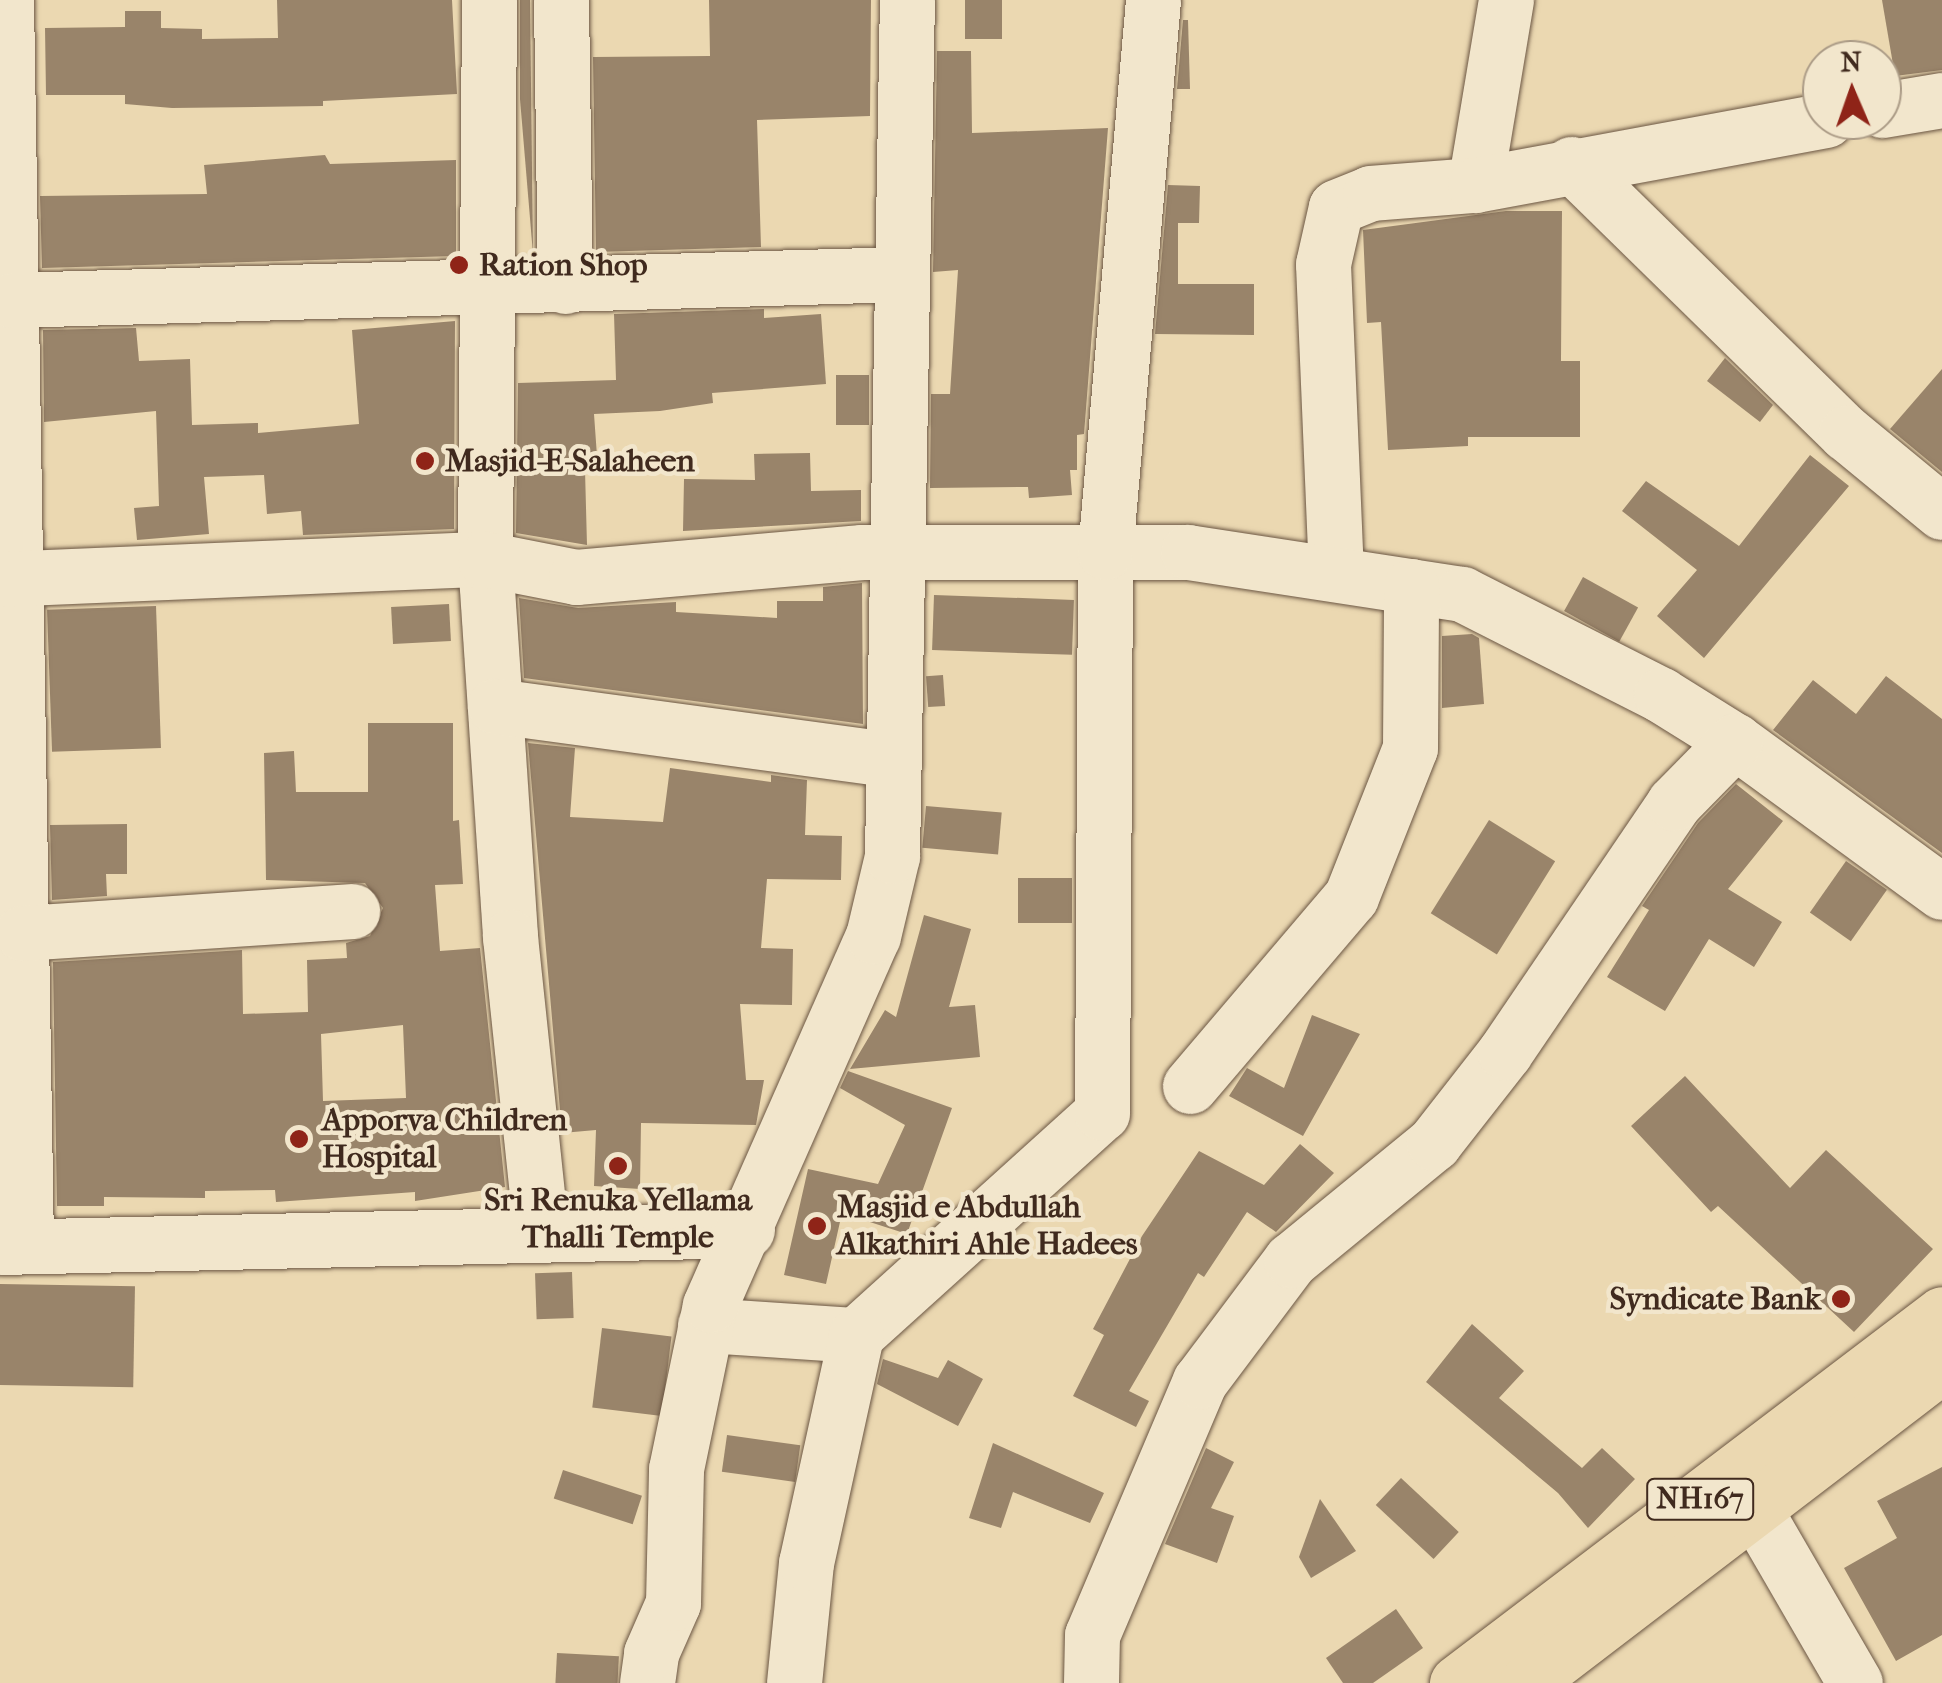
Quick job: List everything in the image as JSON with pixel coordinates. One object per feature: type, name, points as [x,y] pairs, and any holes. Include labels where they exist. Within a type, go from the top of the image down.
[{"type":"highway","name":"NH167","points":[[1457,1683],[1942,1314]]},
{"type":"highway","name":"NH167","points":[[1526,1683],[1942,1365]]},
{"type":"street","points":[[6,0],[12,300],[9,578],[22,933],[13,1246],[541,1230],[747,1230]]},
{"type":"street","points":[[488,0],[485,559],[541,1230]]},
{"type":"street","points":[[561,0],[564,286]]},
{"type":"street","points":[[647,1683],[651,1653],[672,1603],[676,1469],[706,1326],[873,936],[892,856],[907,0]]},
{"type":"street","points":[[794,1683],[806,1563],[856,1334],[1102,1113],[1105,552],[1154,0]]},
{"type":"street","points":[[1474,185],[1506,0]]},
{"type":"street","points":[[1902,107],[1942,100]]},
{"type":"street","points":[[1336,574],[1323,264],[1330,214],[1370,192],[1474,185],[1802,124]]},
{"type":"street","points":[[1571,164],[1846,433],[1942,512]]},
{"type":"street","points":[[12,300],[902,274]]},
{"type":"street","points":[[9,578],[485,559],[576,578],[897,552],[1188,552],[1462,594],[1661,696],[1736,742],[1942,892]]},
{"type":"street","points":[[1190,1086],[1351,897],[1410,748],[1411,586]]},
{"type":"street","points":[[495,706],[893,760]]},
{"type":"street","points":[[1090,1683],[1092,1635],[1200,1381],[1291,1260],[1434,1143],[1506,1052],[1674,803],[1736,742]]},
{"type":"street","points":[[22,933],[352,911]]},
{"type":"street","points":[[706,1326],[856,1334]]},
{"type":"street","points":[[1754,1507],[1856,1683]]},
{"type":"building","points":[[277,0],[452,0],[457,94],[323,101],[323,106],[172,108],[125,104],[125,95],[46,95],[45,28],[125,27],[125,11],[161,11],[161,28],[202,29],[202,39],[278,38]]},
{"type":"building","points":[[520,0],[530,0],[533,254],[520,99]]},
{"type":"building","points":[[709,0],[871,0],[870,116],[757,120],[761,247],[596,252],[593,57],[710,56]]},
{"type":"building","points":[[965,0],[1002,0],[1002,39],[965,39]]},
{"type":"building","points":[[1882,0],[1942,0],[1942,70],[1902,75],[1902,40],[1889,40]]},
{"type":"building","points":[[1183,20],[1188,20],[1190,89],[1177,89]]},
{"type":"building","points":[[937,51],[971,51],[972,133],[1108,128],[1084,434],[1077,435],[1077,470],[1070,470],[1072,495],[1029,498],[1028,487],[930,488],[931,394],[950,394],[958,270],[933,272]]},
{"type":"building","points":[[325,155],[330,164],[456,160],[456,256],[42,268],[40,196],[207,194],[204,165]]},
{"type":"building","points":[[1168,185],[1200,186],[1199,223],[1178,223],[1178,284],[1254,284],[1254,335],[1155,334]]},
{"type":"building","points":[[1506,211],[1562,211],[1561,361],[1580,361],[1580,437],[1468,437],[1468,446],[1388,450],[1381,322],[1367,323],[1363,230]]},
{"type":"building","points":[[764,309],[764,318],[821,314],[826,384],[712,393],[713,403],[660,411],[594,414],[598,470],[585,470],[587,545],[516,533],[518,383],[616,380],[614,314]]},
{"type":"building","points":[[455,321],[454,529],[303,535],[301,511],[267,514],[264,475],[204,477],[209,534],[137,540],[134,508],[159,506],[156,411],[44,422],[43,330],[136,328],[139,361],[190,359],[192,425],[258,423],[258,433],[359,424],[352,330]]},
{"type":"building","points":[[1725,358],[1773,405],[1760,422],[1707,381]]},
{"type":"building","points":[[1942,369],[1942,472],[1890,429]]},
{"type":"building","points":[[836,375],[869,375],[869,425],[836,425]]},
{"type":"building","points":[[810,453],[811,491],[861,490],[861,521],[683,531],[684,479],[755,480],[754,454]]},
{"type":"building","points":[[1810,455],[1849,486],[1704,658],[1657,616],[1697,570],[1622,511],[1646,481],[1739,546]]},
{"type":"building","points":[[1583,577],[1638,608],[1619,642],[1564,611]]},
{"type":"building","points":[[862,583],[863,724],[524,678],[519,598],[578,608],[676,602],[676,612],[777,618],[777,601],[823,601],[823,587]]},
{"type":"building","points":[[934,595],[1074,600],[1072,655],[932,650]]},
{"type":"building","points":[[449,604],[451,641],[393,644],[391,607]]},
{"type":"building","points":[[156,606],[161,748],[52,752],[47,610]]},
{"type":"building","points":[[1472,634],[1479,638],[1484,704],[1442,708],[1442,636]]},
{"type":"building","points":[[943,675],[945,706],[928,707],[926,676]]},
{"type":"building","points":[[1886,676],[1942,719],[1942,853],[1773,730],[1813,680],[1856,714]]},
{"type":"building","points":[[368,723],[453,723],[453,821],[459,820],[463,884],[435,885],[440,951],[480,948],[505,1187],[415,1201],[415,1192],[276,1202],[275,1190],[205,1191],[205,1198],[104,1197],[104,1206],[57,1206],[53,962],[242,950],[243,1014],[308,1012],[307,960],[347,958],[346,943],[370,936],[383,908],[365,883],[266,880],[264,753],[294,751],[296,792],[368,792]],"holes":[[[403,1025],[406,1098],[323,1101],[321,1034]]]},
{"type":"building","points":[[528,743],[575,748],[570,817],[663,822],[670,768],[771,782],[771,775],[807,780],[805,835],[842,836],[841,880],[767,879],[761,948],[793,949],[792,1005],[740,1004],[746,1080],[764,1080],[756,1125],[641,1123],[640,1189],[594,1186],[596,1130],[562,1133]]},
{"type":"building","points":[[1736,784],[1783,821],[1728,889],[1782,922],[1754,967],[1709,939],[1665,1011],[1607,977],[1649,910],[1642,906],[1698,823]]},
{"type":"building","points":[[926,806],[1002,813],[998,854],[922,848]]},
{"type":"building","points":[[1489,820],[1555,861],[1497,955],[1431,913]]},
{"type":"building","points":[[127,824],[127,874],[106,874],[107,896],[52,900],[50,825]]},
{"type":"building","points":[[1846,861],[1887,890],[1851,941],[1810,913]]},
{"type":"building","points":[[1018,878],[1072,878],[1072,923],[1018,923]]},
{"type":"building","points":[[924,915],[971,929],[949,1007],[975,1005],[980,1057],[850,1069],[885,1010],[896,1017]]},
{"type":"building","points":[[1312,1015],[1360,1034],[1303,1136],[1229,1096],[1247,1068],[1284,1088]]},
{"type":"building","points":[[848,1071],[952,1108],[907,1234],[842,1213],[826,1284],[784,1275],[808,1169],[878,1184],[905,1125],[840,1088]]},
{"type":"building","points":[[1685,1076],[1790,1188],[1826,1150],[1933,1249],[1854,1332],[1718,1206],[1711,1212],[1631,1126]]},
{"type":"building","points":[[1300,1144],[1334,1173],[1276,1232],[1247,1212],[1204,1277],[1198,1273],[1129,1391],[1149,1401],[1136,1427],[1073,1396],[1104,1335],[1093,1329],[1142,1236],[1199,1151],[1264,1185]]},
{"type":"building","points":[[572,1272],[574,1318],[537,1319],[535,1273]]},
{"type":"building","points":[[0,1284],[135,1286],[133,1387],[0,1385]]},
{"type":"building","points":[[1472,1324],[1524,1371],[1499,1398],[1582,1468],[1602,1448],[1635,1479],[1588,1528],[1558,1493],[1426,1382]]},
{"type":"building","points":[[602,1328],[671,1337],[662,1416],[592,1407]]},
{"type":"building","points":[[883,1359],[938,1378],[948,1360],[983,1379],[958,1426],[877,1384]]},
{"type":"building","points":[[727,1435],[800,1445],[795,1482],[722,1472]]},
{"type":"building","points":[[993,1443],[1104,1493],[1090,1523],[1013,1492],[1001,1528],[969,1518]]},
{"type":"building","points":[[1206,1448],[1234,1462],[1211,1508],[1234,1516],[1217,1563],[1165,1544]]},
{"type":"building","points":[[1942,1467],[1942,1635],[1896,1661],[1844,1568],[1897,1538],[1877,1501]]},
{"type":"building","points":[[563,1470],[642,1496],[633,1524],[554,1499]]},
{"type":"building","points":[[1401,1478],[1459,1532],[1434,1559],[1376,1505]]},
{"type":"building","points":[[1320,1499],[1356,1551],[1311,1578],[1299,1557]]},
{"type":"building","points":[[1396,1609],[1423,1648],[1373,1683],[1343,1683],[1326,1658]]},
{"type":"building","points":[[557,1653],[619,1656],[618,1683],[555,1683]]},
{"type":"place","name":"Ration Shop","points":[[459,265]]},
{"type":"place","name":"Masjid-E-Salaheen","points":[[425,461]]},
{"type":"place","name":"Apporva Children Hospital","points":[[299,1139]]},
{"type":"place","name":"Sri Renuka Yellama Thalli Temple","points":[[618,1166]]},
{"type":"place","name":"Masjid e Abdullah Alkathiri Ahle Hadees","points":[[817,1226]]},
{"type":"place","name":"Syndicate Bank","points":[[1841,1299]]}]
